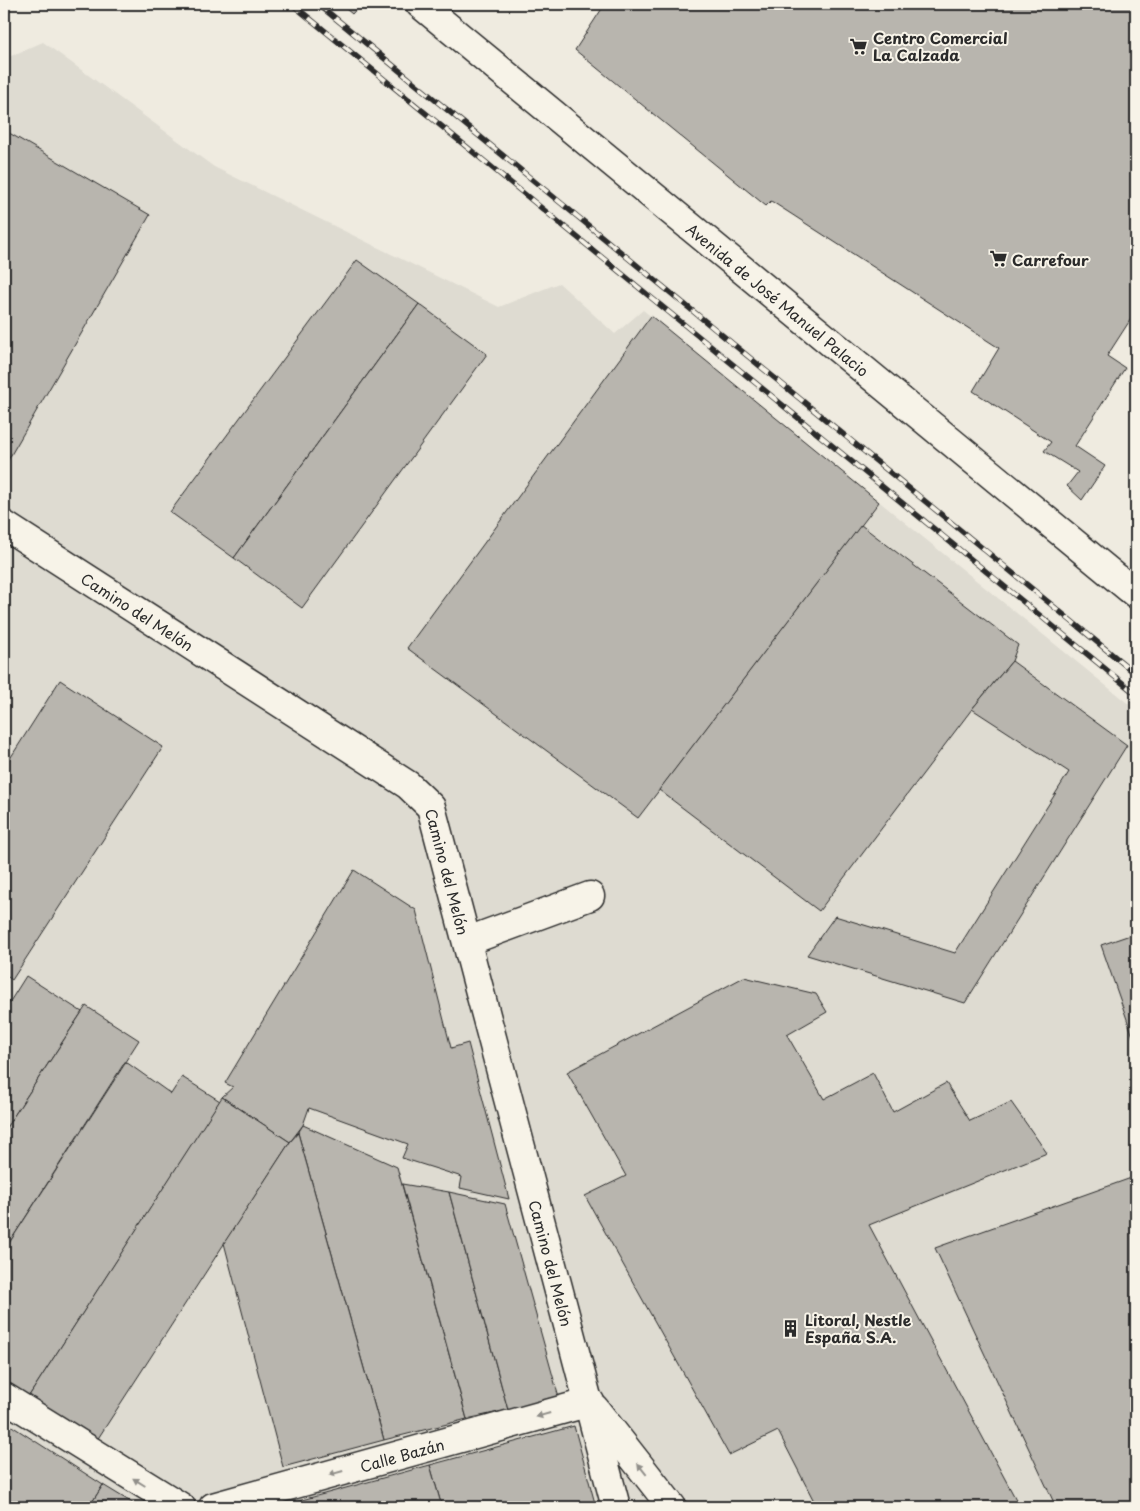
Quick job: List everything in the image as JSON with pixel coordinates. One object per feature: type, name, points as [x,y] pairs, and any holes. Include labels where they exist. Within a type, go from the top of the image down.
[{"type":"street","name":"Avenida de José Manuel Palacio","points":[[420,4],[1136,594]]},
{"type":"street","name":"Camino del Melón","points":[[4,526],[408,785],[431,807],[590,1402],[616,1507]]},
{"type":"street","points":[[468,941],[590,896]]},
{"type":"street","points":[[4,1397],[181,1507]]},
{"type":"street","name":"Camino del Melón","points":[[590,1402],[672,1507]]},
{"type":"street","name":"Calle Bazán","points":[[213,1507],[590,1402]]},
{"type":"shaded area","points":[[43,42],[214,167],[499,307],[559,283],[615,334],[643,310],[1136,710],[1136,1507],[4,1507],[4,59]]},
{"type":"building","points":[[340,4],[361,4],[352,14]]},
{"type":"building","name":"Carrefour","points":[[605,4],[1136,4],[1136,311],[1107,356],[1125,368],[1075,446],[1105,466],[1082,500],[1067,486],[1078,472],[1044,451],[1051,442],[973,391],[999,348],[771,201],[766,206],[575,50]]},
{"type":"building","points":[[4,130],[150,215],[4,467]]},
{"type":"building","points":[[357,260],[419,304],[234,558],[170,512]]},
{"type":"building","points":[[419,304],[487,354],[302,608],[234,558]]},
{"type":"building","points":[[651,316],[879,502],[638,818],[407,648]]},
{"type":"building","points":[[861,525],[1018,645],[1012,661],[972,709],[819,911],[659,790]]},
{"type":"building","points":[[1012,661],[1127,745],[965,1003],[807,955],[835,916],[955,953],[1069,772],[972,709]]},
{"type":"building","points":[[60,680],[163,747],[12,980],[4,974],[4,768]]},
{"type":"building","points":[[354,870],[416,910],[451,1048],[468,1043],[509,1199],[460,1188],[462,1177],[402,1158],[408,1144],[309,1108],[303,1125],[290,1142],[222,1097],[233,1087],[225,1083]]},
{"type":"building","points":[[1136,933],[1136,1045],[1101,945]]},
{"type":"building","points":[[26,976],[82,1012],[4,1131],[4,1011]]},
{"type":"building","name":"Litoral, Nestle España S.A.","points":[[744,977],[816,994],[827,1012],[787,1035],[824,1099],[873,1073],[893,1112],[946,1083],[970,1121],[1011,1102],[1047,1153],[869,1225],[1020,1507],[817,1507],[778,1431],[729,1455],[585,1196],[626,1176],[567,1072]]},
{"type":"building","points":[[86,1006],[139,1040],[4,1251],[4,1131]]},
{"type":"building","points":[[126,1062],[171,1094],[182,1077],[220,1101],[29,1396],[4,1380],[4,1251]]},
{"type":"building","points":[[222,1097],[290,1142],[97,1440],[29,1396]]},
{"type":"building","points":[[303,1125],[397,1167],[467,1419],[384,1440],[298,1133]]},
{"type":"building","points":[[298,1133],[384,1440],[283,1467],[224,1243],[290,1142]]},
{"type":"building","points":[[1134,1177],[1136,1183],[1136,1507],[1056,1507],[935,1248]]},
{"type":"building","points":[[402,1184],[449,1192],[508,1410],[467,1419]]},
{"type":"building","points":[[449,1192],[505,1204],[559,1398],[508,1410]]},
{"type":"building","points":[[4,1421],[103,1485],[89,1507],[4,1507]]},
{"type":"building","points":[[574,1426],[596,1507],[442,1507],[430,1465]]},
{"type":"building","points":[[430,1465],[442,1507],[280,1506]]},
{"type":"building","points":[[103,1485],[139,1507],[89,1507]]},
{"type":"railway","points":[[292,4],[1136,694]]},
{"type":"railway","points":[[318,4],[1136,674]]},
{"type":"place","name":"Centro Comercial La Calzada","points":[[859,46]]},
{"type":"place","name":"Carrefour","points":[[998,259]]},
{"type":"place","name":"Litoral, Nestle España S.A.","points":[[791,1328]]}]
